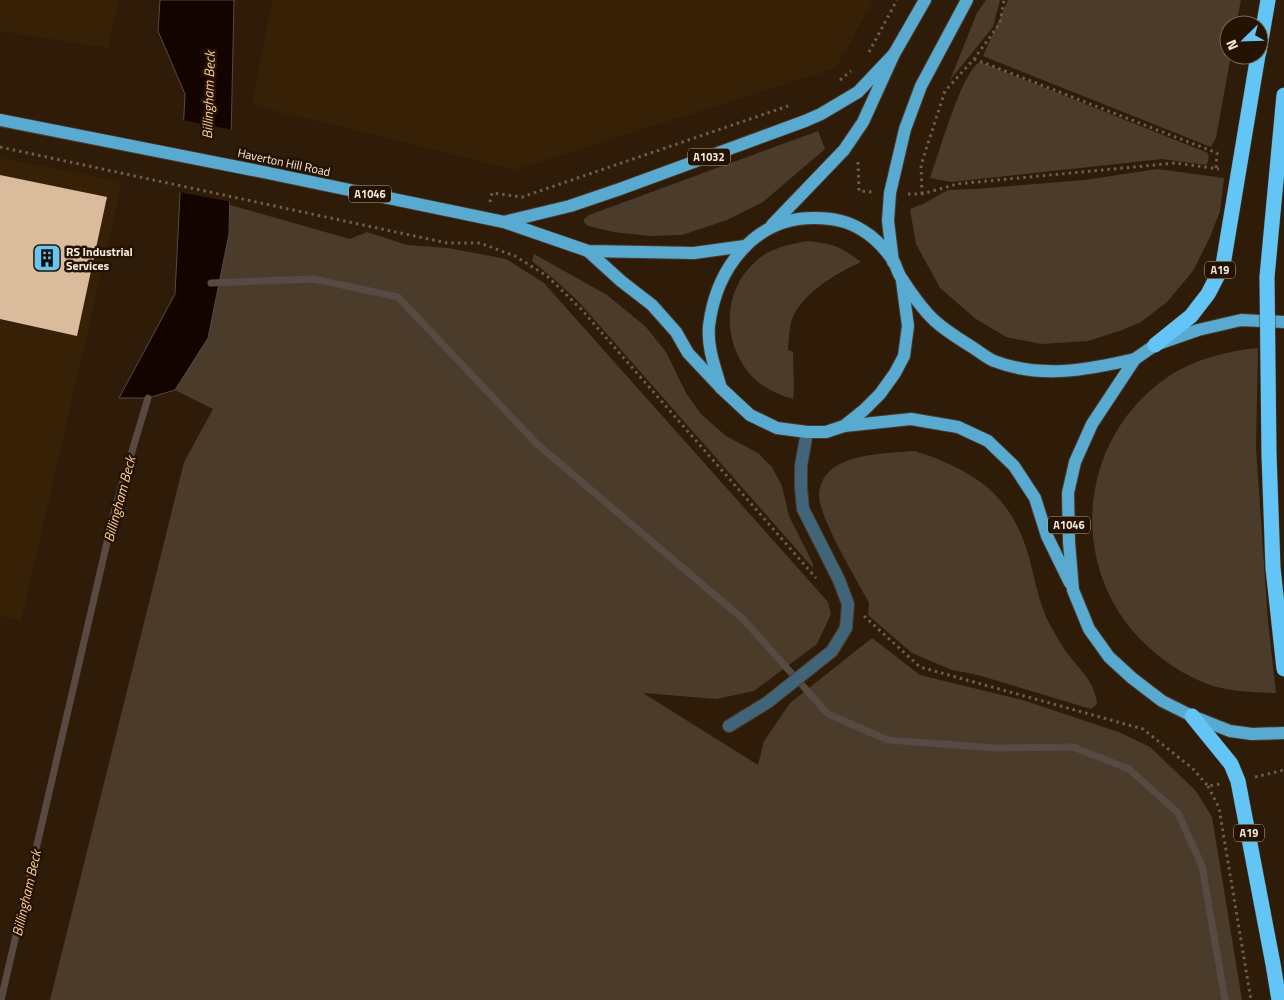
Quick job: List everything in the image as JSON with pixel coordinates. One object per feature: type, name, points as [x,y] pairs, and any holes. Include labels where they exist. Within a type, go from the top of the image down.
[{"type":"highway","name":"A19","points":[[1265,15],[1268,0]]},
{"type":"highway","name":"A19","points":[[1155,345],[1191,316],[1208,294],[1223,265],[1257,65]]},
{"type":"highway","points":[[1284,95],[1267,277],[1269,454],[1273,568],[1284,669]]},
{"type":"highway","name":"A19","points":[[1192,716],[1231,764],[1238,781],[1270,945],[1278,1000]]},
{"type":"main road","name":"A1032","points":[[771,227],[844,150],[863,122],[894,54],[925,0]]},
{"type":"main road","points":[[893,262],[888,221],[890,193],[905,129],[921,86],[967,0]]},
{"type":"main road","name":"A1032","points":[[504,222],[570,206],[612,192],[813,117],[858,92],[894,54]]},
{"type":"main road","name":"Haverton Hill Road","points":[[0,120],[504,222],[588,251],[694,253],[745,246]]},
{"type":"main road","name":"A1046","points":[[1135,359],[1067,372],[1029,371],[993,360],[934,320],[901,278],[893,262],[870,236],[848,223],[828,218],[790,220],[771,227],[745,246],[718,287],[709,327],[710,353],[722,388],[750,415],[777,428],[807,432],[826,432],[844,426],[912,418],[958,428],[988,441],[1014,466],[1035,498],[1047,536],[1089,629],[1109,657],[1162,701],[1192,716],[1230,731],[1252,734],[1284,733]]},
{"type":"main road","name":"Haverton Hill Road","points":[[588,251],[621,281],[652,305],[676,332],[688,353],[722,388]]},
{"type":"main road","name":"A1046","points":[[844,426],[880,394],[904,356],[908,326],[901,278]]},
{"type":"main road","name":"A1046","points":[[1073,590],[1069,542],[1068,493],[1075,462],[1092,424],[1135,359],[1155,345],[1198,330],[1240,320],[1284,322]]},
{"type":"lane","points":[[729,726],[768,702],[832,650],[846,628],[848,604],[839,580],[803,509],[801,466],[807,432]]},
{"type":"path","points":[[867,56],[897,0]]},
{"type":"path","points":[[922,194],[921,165],[945,91],[974,59],[1000,23],[1004,0]]},
{"type":"path","points":[[974,59],[1217,153],[1216,168]]},
{"type":"path","points":[[835,84],[854,68]]},
{"type":"path","points":[[486,219],[492,193],[522,197],[795,103]]},
{"type":"path","points":[[0,147],[447,244],[480,244]]},
{"type":"path","points":[[844,150],[858,162],[859,191],[890,193],[922,194],[957,184],[1174,163],[1194,166]]},
{"type":"path","name":"A19","points":[[1208,786],[1219,808],[1251,1000]]},
{"type":"shaded area","points":[[0,0],[119,0],[108,48],[0,31]]},
{"type":"shaded area","points":[[272,0],[874,0],[836,68],[514,170],[252,105]]},
{"type":"shaded area","points":[[986,0],[1000,0],[993,27],[950,80],[977,13]]},
{"type":"shaded area","points":[[1008,0],[1241,0],[1238,15],[1219,15],[1219,65],[1229,65],[1216,138],[1211,147],[983,56]]},
{"type":"shaded area","points":[[980,62],[1208,153],[1208,162],[1206,165],[1162,159],[951,182],[930,178],[958,97],[973,68]]},
{"type":"shaded area","points":[[818,131],[825,149],[763,202],[727,220],[682,235],[649,236],[614,232],[588,226],[584,222],[584,219],[589,215]]},
{"type":"shaded area","points":[[0,158],[122,182],[21,621],[0,616]]},
{"type":"shaded area","points":[[1157,169],[1224,178],[1220,211],[1210,237],[1193,271],[1167,302],[1141,322],[1088,341],[1041,344],[1006,337],[976,319],[940,288],[916,244],[910,209],[948,190],[1085,180]]},
{"type":"shaded area","points":[[230,205],[350,239],[367,232],[407,245],[448,248],[506,259],[544,283],[828,602],[831,614],[817,644],[754,691],[716,699],[643,693],[758,765],[764,741],[790,703],[872,638],[920,675],[1026,701],[1121,733],[1150,747],[1196,791],[1212,817],[1242,1000],[50,1000],[184,462],[213,409],[175,390],[208,337],[229,234]]},
{"type":"shaded area","points":[[808,241],[836,247],[861,262],[831,278],[812,292],[792,319],[788,350],[793,352],[793,399],[768,389],[748,372],[734,344],[730,330],[730,315],[732,300],[737,286],[756,261],[768,253],[787,245]]},
{"type":"shaded area","points":[[534,254],[607,295],[646,327],[666,352],[686,393],[701,414],[726,436],[758,453],[772,467],[782,486],[789,516],[813,564],[813,568],[578,301],[532,261]]},
{"type":"shaded area","points":[[1258,348],[1256,448],[1268,622],[1276,693],[1237,691],[1213,686],[1182,672],[1155,653],[1138,637],[1115,606],[1100,572],[1093,536],[1093,499],[1102,464],[1117,431],[1139,401],[1169,376],[1200,360],[1235,351]]},
{"type":"shaded area","points":[[915,451],[956,467],[973,477],[1001,501],[1012,517],[1029,557],[1040,600],[1049,623],[1065,650],[1093,688],[1097,704],[1091,709],[978,675],[952,670],[912,653],[868,615],[869,603],[825,518],[819,495],[820,486],[829,471],[854,458],[874,454]]},
{"type":"water","points":[[160,0],[234,0],[229,234],[208,338],[175,390],[148,398],[119,398],[175,294],[185,94],[158,31]]},
{"type":"pier","points":[[182,120],[234,130],[232,202],[179,192]]},
{"type":"building","name":"RS Industrial Services","points":[[0,175],[107,197],[77,336],[0,319]]},
{"type":"waterway","points":[[211,283],[314,279],[398,297],[537,444],[743,619],[828,714],[888,740],[996,748],[1073,747],[1129,769],[1178,813],[1202,866],[1225,1000]]},
{"type":"waterway","name":"Billingham Beck","points":[[1,1000],[115,508],[148,398]]},
{"type":"place","name":"RS Industrial Services","points":[[47,258]]}]
